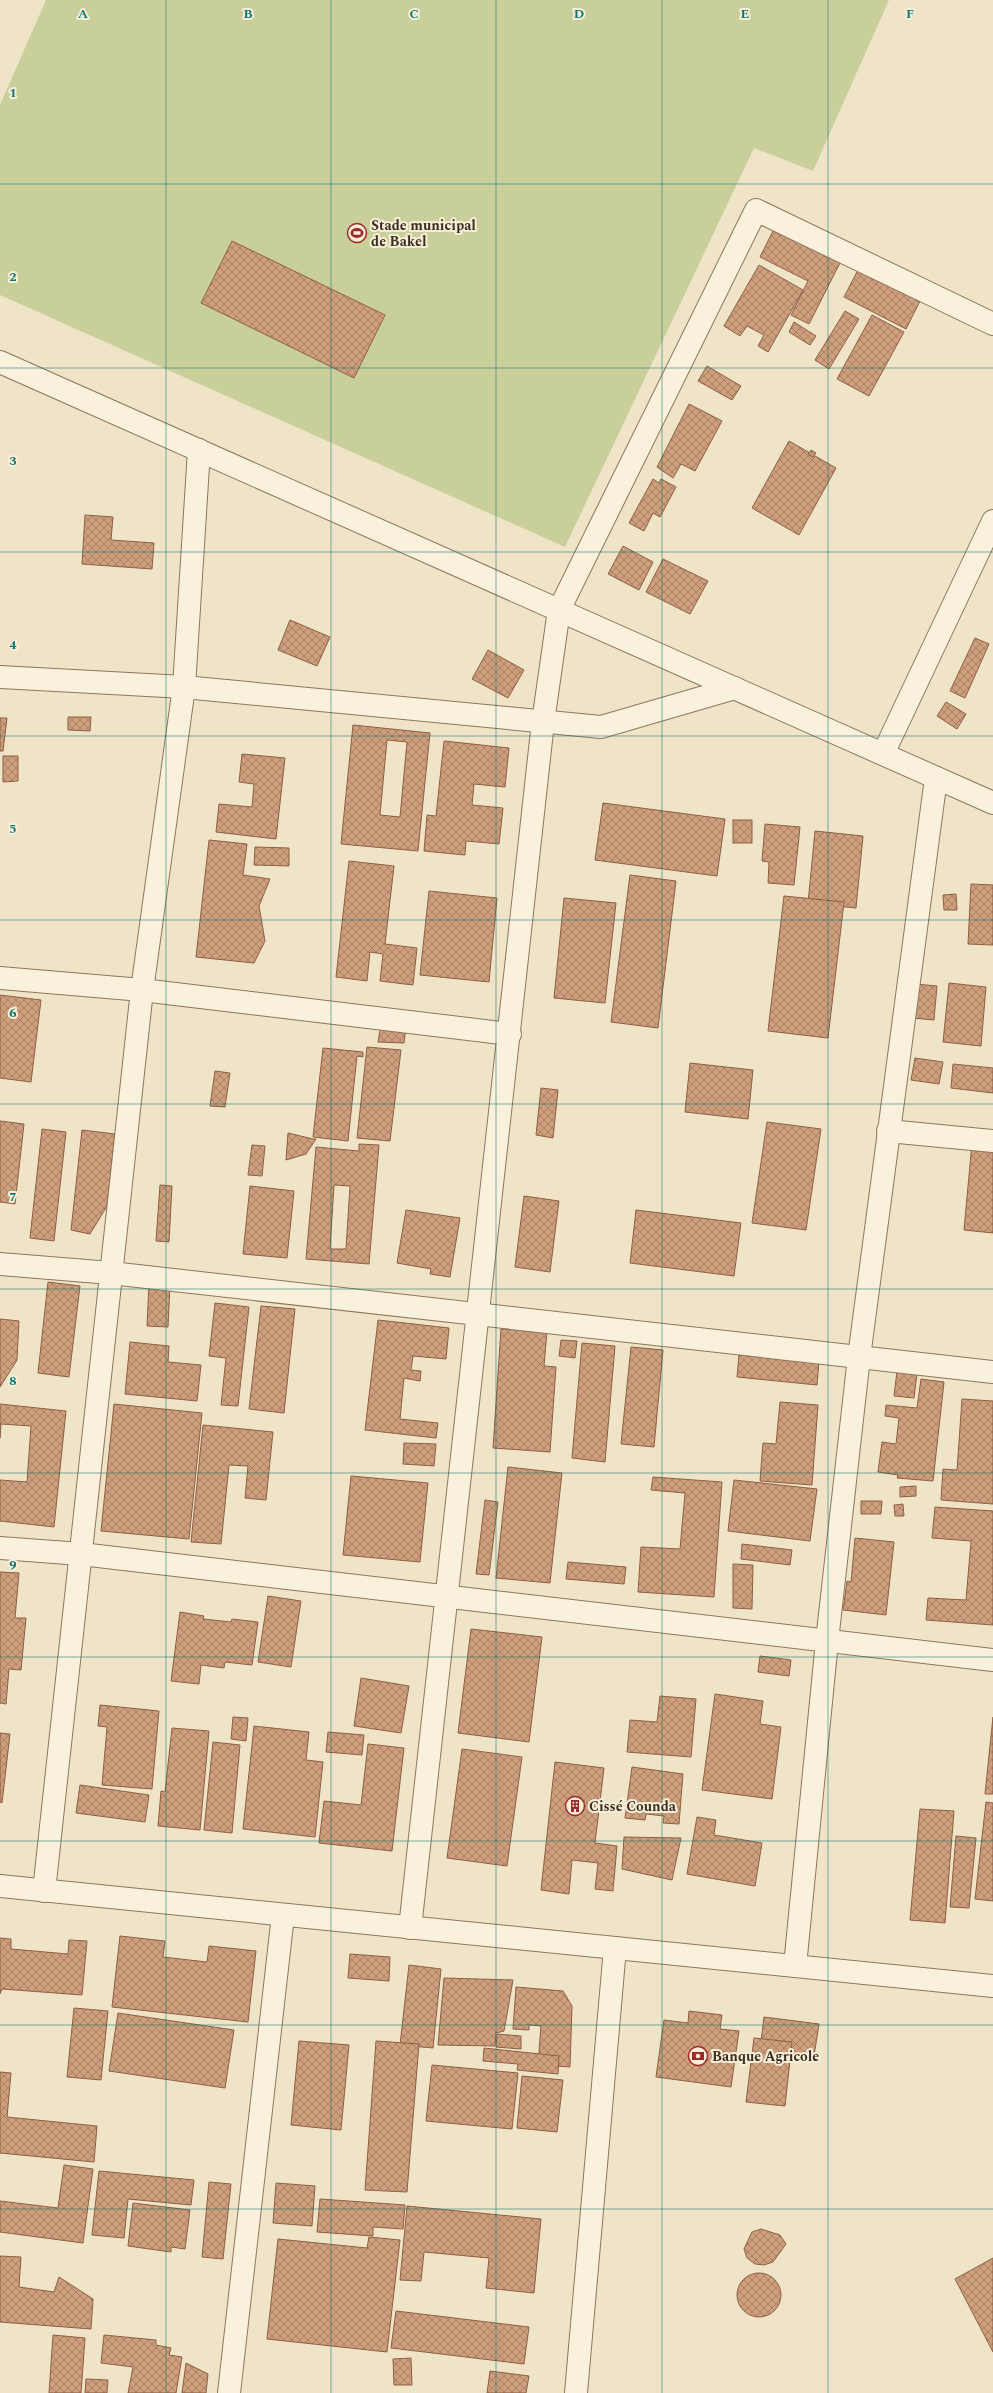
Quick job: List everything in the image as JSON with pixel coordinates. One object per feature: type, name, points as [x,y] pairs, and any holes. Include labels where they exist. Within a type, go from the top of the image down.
[{"type":"street","points":[[410,1928],[510,1034],[543,722],[559,610],[756,210],[993,324]]},
{"type":"street","points":[[0,362],[993,803]]},
{"type":"street","points":[[44,1891],[142,990],[184,687],[199,450]]},
{"type":"street","points":[[883,754],[993,521]]},
{"type":"street","points":[[0,677],[184,687],[601,727],[735,688]]},
{"type":"street","points":[[795,1966],[827,1641],[859,1357],[936,778]]},
{"type":"street","points":[[0,978],[142,990],[510,1034]]},
{"type":"street","points":[[888,1131],[993,1141]]},
{"type":"street","points":[[0,1264],[111,1273],[993,1372]]},
{"type":"street","points":[[0,1548],[81,1554],[993,1660]]},
{"type":"street","points":[[0,1886],[993,1986]]},
{"type":"street","points":[[229,2393],[283,1915]]},
{"type":"street","points":[[576,2393],[615,1948]]},
{"type":"green space","name":"Stade municipal de Bakel","points":[[46,0],[889,0],[813,171],[754,148],[565,547],[0,295],[0,105]]},
{"type":"building","points":[[775,227],[841,261],[809,324],[791,315],[808,281],[760,257]]},
{"type":"building","points":[[232,241],[385,315],[354,378],[201,303]]},
{"type":"building","points":[[759,265],[803,290],[768,352],[758,346],[764,335],[747,326],[740,336],[724,326]]},
{"type":"building","points":[[859,268],[920,301],[906,329],[844,297]]},
{"type":"building","points":[[845,311],[859,319],[829,369],[815,360]]},
{"type":"building","points":[[872,315],[904,332],[869,396],[837,379]]},
{"type":"building","points":[[794,322],[816,336],[810,345],[789,332]]},
{"type":"building","points":[[707,366],[741,386],[732,400],[698,381]]},
{"type":"building","points":[[689,404],[722,421],[695,471],[681,464],[673,478],[657,467]]},
{"type":"building","points":[[789,441],[836,468],[799,535],[752,508]]},
{"type":"building","points":[[811,450],[816,453],[813,457],[808,454]]},
{"type":"building","points":[[653,479],[659,483],[661,479],[676,487],[660,517],[653,513],[644,531],[629,523]]},
{"type":"building","points":[[85,515],[113,517],[111,540],[154,543],[152,569],[82,564]]},
{"type":"building","points":[[623,546],[653,562],[639,590],[608,574]]},
{"type":"building","points":[[663,559],[708,581],[690,614],[646,592]]},
{"type":"building","points":[[290,620],[330,637],[317,666],[278,650]]},
{"type":"building","points":[[975,638],[989,644],[965,698],[950,691]]},
{"type":"building","points":[[488,650],[524,670],[508,698],[472,679]]},
{"type":"building","points":[[946,702],[966,714],[957,729],[937,716]]},
{"type":"building","points":[[68,717],[91,717],[90,731],[68,730]]},
{"type":"building","points":[[0,718],[7,718],[3,751],[0,751]]},
{"type":"building","points":[[353,725],[430,733],[418,851],[341,844]],"holes":[[[387,740],[407,742],[400,817],[380,815]]]},
{"type":"building","points":[[444,741],[509,748],[505,787],[474,784],[472,805],[503,808],[499,844],[466,841],[465,855],[424,851],[427,815],[436,816]]},
{"type":"building","points":[[242,754],[285,758],[276,839],[216,832],[219,804],[252,807],[254,784],[239,782]]},
{"type":"building","points":[[3,756],[18,756],[18,781],[3,782]]},
{"type":"building","points":[[603,803],[725,819],[717,876],[595,860]]},
{"type":"building","points":[[733,820],[752,820],[752,843],[733,843]]},
{"type":"building","points":[[765,824],[800,827],[794,885],[768,883],[769,862],[762,861]]},
{"type":"building","points":[[815,831],[863,836],[856,908],[808,903]]},
{"type":"building","points":[[209,840],[247,844],[243,875],[270,879],[259,906],[265,941],[254,963],[196,957]]},
{"type":"building","points":[[255,847],[289,848],[289,866],[254,865]]},
{"type":"building","points":[[349,861],[394,866],[385,944],[417,948],[413,985],[380,981],[383,954],[370,952],[367,981],[336,977]]},
{"type":"building","points":[[630,875],[676,881],[658,1028],[611,1022]]},
{"type":"building","points":[[971,884],[993,885],[993,945],[968,944]]},
{"type":"building","points":[[429,891],[497,898],[489,982],[420,975]]},
{"type":"building","points":[[956,894],[957,910],[944,910],[943,895]]},
{"type":"building","points":[[784,896],[844,902],[828,1038],[768,1031]]},
{"type":"building","points":[[564,898],[616,903],[605,1003],[554,998]]},
{"type":"building","points":[[949,983],[986,987],[981,1046],[943,1042]]},
{"type":"building","points":[[915,984],[937,986],[934,1020],[912,1018]]},
{"type":"building","points":[[0,995],[41,1000],[31,1082],[0,1078]]},
{"type":"building","points":[[381,1025],[406,1027],[404,1043],[378,1042]]},
{"type":"building","points":[[367,1047],[401,1050],[390,1141],[357,1138]]},
{"type":"building","points":[[323,1048],[363,1052],[363,1057],[357,1056],[348,1141],[313,1137]]},
{"type":"building","points":[[915,1058],[943,1062],[939,1084],[911,1080]]},
{"type":"building","points":[[690,1063],[753,1070],[748,1119],[685,1112]]},
{"type":"building","points":[[953,1064],[993,1068],[993,1093],[951,1088]]},
{"type":"building","points":[[215,1071],[230,1073],[225,1107],[210,1106]]},
{"type":"building","points":[[541,1088],[558,1090],[553,1138],[536,1135]]},
{"type":"building","points":[[0,1121],[24,1124],[15,1204],[0,1202]]},
{"type":"building","points":[[767,1122],[821,1129],[806,1230],[752,1223]]},
{"type":"building","points":[[42,1129],[66,1132],[54,1241],[30,1238]]},
{"type":"building","points":[[82,1130],[115,1134],[107,1206],[90,1234],[71,1230]]},
{"type":"building","points":[[288,1133],[316,1139],[306,1154],[286,1160]]},
{"type":"building","points":[[972,1143],[993,1145],[993,1233],[964,1230]]},
{"type":"building","points":[[359,1144],[379,1145],[369,1264],[306,1259],[316,1147],[359,1151]],"holes":[[[334,1185],[350,1186],[346,1249],[330,1249]]]},
{"type":"building","points":[[252,1145],[265,1146],[262,1176],[248,1175]]},
{"type":"building","points":[[160,1185],[172,1186],[169,1242],[156,1241]]},
{"type":"building","points":[[250,1186],[294,1191],[287,1258],[243,1254]]},
{"type":"building","points":[[524,1196],[559,1201],[550,1272],[515,1267]]},
{"type":"building","points":[[406,1210],[460,1218],[450,1277],[430,1274],[431,1269],[397,1263]]},
{"type":"building","points":[[636,1210],[741,1223],[734,1276],[630,1263]]},
{"type":"building","points":[[48,1282],[80,1286],[69,1377],[38,1373]]},
{"type":"building","points":[[149,1284],[170,1285],[168,1327],[147,1326]]},
{"type":"building","points":[[215,1303],[249,1307],[238,1406],[221,1405],[226,1358],[209,1356]]},
{"type":"building","points":[[261,1306],[295,1309],[284,1413],[249,1409]]},
{"type":"building","points":[[0,1319],[19,1321],[17,1360],[0,1387]]},
{"type":"building","points":[[378,1320],[449,1328],[446,1359],[413,1356],[411,1370],[421,1371],[420,1381],[404,1378],[400,1419],[438,1423],[436,1438],[365,1430]]},
{"type":"building","points":[[501,1329],[547,1331],[544,1366],[556,1367],[550,1452],[493,1448]]},
{"type":"building","points":[[561,1340],[577,1341],[575,1358],[559,1356]]},
{"type":"building","points":[[130,1342],[169,1346],[168,1362],[201,1365],[197,1401],[125,1394]]},
{"type":"building","points":[[582,1343],[615,1346],[605,1462],[572,1458]]},
{"type":"building","points":[[631,1347],[663,1350],[654,1447],[621,1444]]},
{"type":"building","points":[[739,1355],[819,1362],[817,1385],[737,1377]]},
{"type":"building","points":[[897,1371],[917,1373],[914,1398],[894,1396]]},
{"type":"building","points":[[921,1379],[944,1382],[933,1481],[897,1478],[898,1475],[878,1472],[882,1442],[896,1444],[899,1418],[885,1416],[886,1405],[917,1408]]},
{"type":"building","points":[[962,1399],[993,1401],[993,1504],[941,1500],[943,1469],[957,1470]]},
{"type":"building","points":[[780,1402],[818,1405],[812,1485],[760,1481],[763,1443],[776,1444]]},
{"type":"building","points":[[0,1404],[66,1411],[54,1527],[0,1521],[0,1480],[27,1482],[31,1426],[1,1424],[0,1438]]},
{"type":"building","points":[[114,1404],[202,1413],[189,1539],[101,1531]]},
{"type":"building","points":[[203,1425],[273,1432],[266,1500],[245,1498],[248,1466],[229,1465],[221,1544],[191,1542]]},
{"type":"building","points":[[404,1443],[436,1444],[434,1466],[403,1464]]},
{"type":"building","points":[[508,1467],[562,1473],[550,1583],[496,1578]]},
{"type":"building","points":[[351,1476],[428,1483],[420,1562],[343,1555]]},
{"type":"building","points":[[653,1477],[722,1482],[714,1597],[638,1592],[641,1547],[680,1549],[685,1493],[651,1490]]},
{"type":"building","points":[[734,1480],[817,1489],[810,1541],[728,1531]]},
{"type":"building","points":[[916,1486],[916,1496],[900,1497],[900,1487]]},
{"type":"building","points":[[485,1500],[498,1502],[489,1575],[476,1574]]},
{"type":"building","points":[[861,1501],[882,1501],[881,1514],[861,1514]]},
{"type":"building","points":[[903,1504],[904,1516],[895,1516],[894,1505]]},
{"type":"building","points":[[935,1507],[993,1511],[993,1625],[926,1620],[928,1598],[966,1600],[971,1541],[932,1538]]},
{"type":"building","points":[[855,1538],[894,1542],[886,1615],[843,1610],[847,1581],[851,1582]]},
{"type":"building","points":[[742,1544],[792,1550],[790,1565],[741,1559]]},
{"type":"building","points":[[568,1562],[626,1567],[624,1584],[566,1579]]},
{"type":"building","points":[[733,1564],[753,1565],[752,1609],[733,1608]]},
{"type":"building","points":[[0,1572],[19,1573],[15,1618],[26,1618],[21,1670],[9,1669],[6,1704],[0,1703]]},
{"type":"building","points":[[268,1596],[301,1601],[291,1667],[258,1662]]},
{"type":"building","points":[[180,1612],[204,1616],[203,1619],[231,1622],[232,1619],[258,1622],[252,1665],[225,1662],[224,1668],[201,1665],[199,1684],[171,1681]]},
{"type":"building","points":[[471,1629],[542,1637],[529,1742],[458,1733]]},
{"type":"building","points":[[760,1656],[791,1660],[789,1676],[758,1672]]},
{"type":"building","points":[[361,1678],[409,1686],[401,1733],[354,1726]]},
{"type":"building","points":[[715,1694],[763,1701],[760,1724],[781,1727],[772,1799],[702,1790]]},
{"type":"building","points":[[660,1696],[696,1699],[691,1757],[627,1752],[630,1720],[657,1722]]},
{"type":"building","points":[[100,1705],[159,1711],[152,1789],[102,1785],[107,1727],[98,1726]]},
{"type":"building","points":[[233,1717],[248,1718],[246,1741],[231,1739]]},
{"type":"building","points":[[993,1717],[993,1794],[985,1794]]},
{"type":"building","points":[[254,1726],[309,1732],[306,1760],[323,1762],[315,1837],[243,1829]]},
{"type":"building","points":[[172,1728],[209,1731],[200,1830],[158,1826],[161,1791],[165,1792]]},
{"type":"building","points":[[328,1732],[364,1735],[362,1755],[326,1752]]},
{"type":"building","points":[[0,1733],[10,1734],[2,1803],[0,1802]]},
{"type":"building","points":[[213,1742],[240,1745],[232,1833],[204,1830]]},
{"type":"building","points":[[368,1744],[404,1748],[392,1851],[319,1843],[324,1801],[361,1805]]},
{"type":"building","points":[[462,1749],[522,1757],[507,1866],[447,1858]]},
{"type":"building","name":"Cissé Counda","points":[[555,1762],[604,1768],[595,1843],[617,1846],[613,1891],[595,1889],[598,1863],[572,1860],[569,1894],[541,1890]]},
{"type":"building","points":[[632,1767],[683,1774],[679,1824],[663,1823],[664,1816],[646,1814],[645,1820],[625,1818]]},
{"type":"building","points":[[80,1785],[149,1795],[145,1822],[76,1813]]},
{"type":"building","points":[[986,1802],[993,1803],[993,1901],[975,1899]]},
{"type":"building","points":[[920,1809],[954,1811],[945,1923],[910,1920]]},
{"type":"building","points":[[697,1817],[716,1820],[714,1835],[762,1843],[755,1886],[687,1874]]},
{"type":"building","points":[[956,1836],[976,1838],[969,1908],[950,1907]]},
{"type":"building","points":[[624,1837],[681,1838],[672,1880],[622,1869]]},
{"type":"building","points":[[120,1936],[165,1941],[163,1957],[207,1962],[209,1946],[256,1951],[248,2022],[112,2007]]},
{"type":"building","points":[[0,1938],[11,1939],[11,1949],[68,1954],[69,1940],[87,1941],[82,1995],[2,1989],[0,1994]]},
{"type":"building","points":[[350,1954],[390,1957],[389,1981],[348,1978]]},
{"type":"building","points":[[409,1965],[441,1969],[433,2048],[400,2045]]},
{"type":"building","points":[[444,1978],[513,1980],[504,2031],[496,2033],[495,2046],[438,2045]]},
{"type":"building","points":[[516,1987],[563,1991],[572,2006],[570,2067],[538,2065],[541,2026],[529,2025],[529,2030],[513,2029]]},
{"type":"building","points":[[74,2008],[108,2011],[101,2080],[67,2077]]},
{"type":"building","points":[[689,2011],[722,2015],[720,2029],[739,2031],[731,2087],[656,2077],[664,2020],[688,2023]]},
{"type":"building","points":[[118,2013],[234,2030],[225,2088],[109,2071]]},
{"type":"building","points":[[764,2017],[819,2024],[814,2056],[760,2050]]},
{"type":"building","points":[[497,2034],[521,2036],[521,2049],[496,2047]]},
{"type":"building","points":[[754,2038],[792,2042],[785,2106],[746,2102]]},
{"type":"building","points":[[299,2041],[349,2045],[341,2130],[291,2125]]},
{"type":"building","points":[[376,2041],[419,2044],[407,2192],[365,2190]]},
{"type":"building","points":[[484,2048],[559,2056],[558,2074],[517,2070],[518,2064],[483,2061]]},
{"type":"building","points":[[432,2065],[518,2073],[512,2129],[426,2121]]},
{"type":"building","points":[[0,2072],[11,2073],[7,2117],[97,2126],[94,2162],[0,2153]]},
{"type":"building","points":[[522,2076],[563,2080],[557,2132],[517,2128]]},
{"type":"building","points":[[64,2165],[93,2169],[83,2243],[0,2232],[0,2201],[58,2208]]},
{"type":"building","points":[[99,2171],[194,2180],[191,2205],[128,2199],[124,2238],[92,2235]]},
{"type":"building","points":[[209,2182],[231,2184],[223,2259],[202,2257]]},
{"type":"building","points":[[276,2183],[315,2186],[312,2226],[273,2223]]},
{"type":"building","points":[[320,2199],[405,2205],[403,2229],[373,2227],[373,2236],[317,2232]]},
{"type":"building","points":[[133,2203],[190,2210],[185,2249],[171,2247],[171,2252],[128,2246]]},
{"type":"building","points":[[407,2206],[541,2219],[534,2293],[486,2288],[489,2258],[424,2252],[421,2281],[400,2280]]},
{"type":"building","points":[[761,2229],[780,2235],[786,2244],[773,2262],[764,2265],[755,2264],[747,2258],[744,2249],[752,2232]]},
{"type":"building","points":[[369,2237],[400,2240],[387,2352],[267,2339],[278,2239],[367,2248]]},
{"type":"building","points":[[0,2256],[21,2257],[19,2287],[54,2292],[59,2277],[93,2299],[91,2329],[0,2322]]},
{"type":"building","points":[[993,2258],[993,2352],[955,2279]]},
{"type":"building","points":[[759,2273],[771,2277],[777,2283],[781,2295],[777,2307],[771,2313],[759,2317],[747,2313],[741,2307],[737,2295],[741,2283],[747,2277]]},
{"type":"building","points":[[396,2311],[529,2327],[524,2364],[391,2348]]},
{"type":"building","points":[[53,2335],[85,2338],[81,2393],[49,2393]]},
{"type":"building","points":[[104,2335],[156,2340],[156,2345],[171,2348],[169,2355],[182,2357],[176,2393],[128,2393],[133,2367],[101,2363]]},
{"type":"building","points":[[411,2358],[412,2385],[394,2385],[393,2359]]},
{"type":"building","points":[[186,2363],[208,2374],[206,2393],[182,2393]]},
{"type":"building","points":[[490,2371],[529,2376],[526,2393],[487,2393]]},
{"type":"building","points":[[86,2379],[108,2380],[107,2393],[85,2393]]},
{"type":"place","name":"Stade municipal de Bakel","points":[[357,233]]},
{"type":"place","name":"Cissé Counda","points":[[575,1806]]},
{"type":"place","name":"Banque Agricole","points":[[698,2056]]}]
